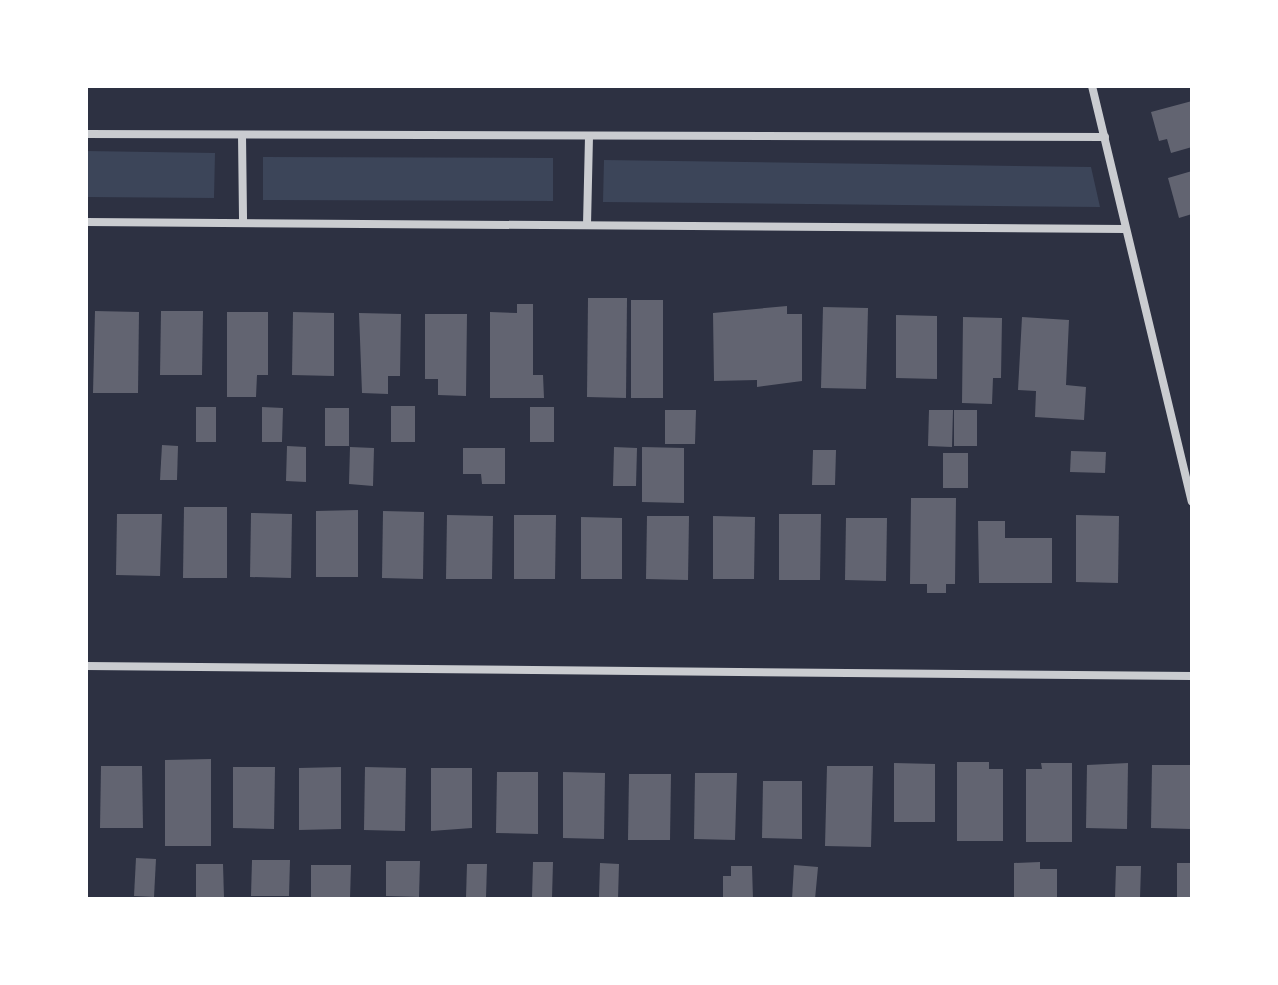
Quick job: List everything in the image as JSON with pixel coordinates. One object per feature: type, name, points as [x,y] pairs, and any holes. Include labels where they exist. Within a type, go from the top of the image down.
[{"type":"street","points":[[1092,86],[1192,501]]},
{"type":"street","points":[[86,134],[1105,137]]},
{"type":"street","points":[[242,135],[243,223]]},
{"type":"street","points":[[587,225],[589,136]]},
{"type":"street","points":[[86,222],[1125,229]]},
{"type":"street","points":[[86,666],[1192,676]]},
{"type":"shaded area","points":[[86,151],[215,153],[214,198],[86,197]]},
{"type":"shaded area","points":[[263,157],[553,158],[553,201],[263,200]]},
{"type":"shaded area","points":[[604,160],[1091,167],[1100,207],[603,202]]},
{"type":"building","points":[[1192,101],[1192,147],[1171,153],[1167,139],[1159,141],[1151,112]]},
{"type":"building","points":[[1192,171],[1192,214],[1179,218],[1168,178]]},
{"type":"building","points":[[588,298],[627,298],[626,398],[587,397]]},
{"type":"building","points":[[631,300],[663,300],[663,398],[631,398]]},
{"type":"building","points":[[517,304],[533,304],[533,375],[543,375],[544,398],[490,398],[490,312],[517,313]]},
{"type":"building","points":[[787,306],[787,314],[802,314],[802,381],[757,387],[757,380],[714,381],[713,313]]},
{"type":"building","points":[[823,307],[868,308],[866,389],[821,388]]},
{"type":"building","points":[[95,311],[139,312],[138,393],[93,393]]},
{"type":"building","points":[[161,311],[203,311],[202,375],[160,375]]},
{"type":"building","points":[[227,312],[268,312],[268,375],[257,375],[256,397],[227,397]]},
{"type":"building","points":[[293,312],[334,313],[334,376],[292,375]]},
{"type":"building","points":[[359,313],[401,314],[400,376],[388,376],[388,394],[362,393]]},
{"type":"building","points":[[425,314],[467,314],[466,396],[438,395],[438,379],[425,379]]},
{"type":"building","points":[[896,315],[937,316],[937,379],[896,378]]},
{"type":"building","points":[[963,317],[1002,318],[1001,378],[993,378],[992,404],[962,403]]},
{"type":"building","points":[[1022,317],[1069,320],[1066,385],[1086,387],[1084,420],[1035,417],[1036,391],[1018,390]]},
{"type":"building","points":[[391,406],[415,406],[415,442],[391,442]]},
{"type":"building","points":[[196,407],[216,407],[216,442],[196,442]]},
{"type":"building","points":[[262,407],[283,408],[282,442],[262,442]]},
{"type":"building","points":[[530,407],[554,407],[554,442],[530,442]]},
{"type":"building","points":[[325,408],[349,408],[349,446],[325,446]]},
{"type":"building","points":[[665,410],[696,410],[695,444],[665,444]]},
{"type":"building","points":[[929,410],[953,410],[952,447],[928,446]]},
{"type":"building","points":[[954,410],[977,410],[977,446],[954,446]]},
{"type":"building","points":[[162,445],[178,446],[177,480],[160,480]]},
{"type":"building","points":[[287,446],[306,447],[306,482],[286,481]]},
{"type":"building","points":[[350,447],[374,448],[373,486],[349,484]]},
{"type":"building","points":[[614,447],[637,448],[636,486],[613,486]]},
{"type":"building","points":[[642,447],[684,448],[684,503],[642,502]]},
{"type":"building","points":[[463,448],[505,448],[505,484],[482,484],[481,474],[463,474]]},
{"type":"building","points":[[813,450],[836,450],[835,485],[812,485]]},
{"type":"building","points":[[1071,451],[1106,452],[1105,473],[1070,472]]},
{"type":"building","points":[[943,453],[968,453],[968,488],[943,488]]},
{"type":"building","points":[[911,498],[956,498],[955,584],[946,584],[946,593],[927,593],[927,584],[910,584]]},
{"type":"building","points":[[184,507],[227,507],[227,578],[183,578]]},
{"type":"building","points":[[358,510],[358,577],[316,577],[316,511]]},
{"type":"building","points":[[383,511],[424,512],[423,579],[382,578]]},
{"type":"building","points":[[251,513],[292,514],[291,578],[250,577]]},
{"type":"building","points":[[117,514],[162,514],[160,576],[116,575]]},
{"type":"building","points":[[779,514],[821,514],[820,580],[779,580]]},
{"type":"building","points":[[447,515],[493,516],[492,579],[446,579]]},
{"type":"building","points":[[514,515],[556,515],[555,579],[514,579]]},
{"type":"building","points":[[1076,515],[1119,516],[1118,583],[1076,582]]},
{"type":"building","points":[[647,516],[689,516],[688,580],[646,579]]},
{"type":"building","points":[[713,516],[755,517],[754,579],[713,579]]},
{"type":"building","points":[[581,517],[622,518],[622,579],[581,579]]},
{"type":"building","points":[[846,518],[887,518],[886,581],[845,580]]},
{"type":"building","points":[[978,521],[1005,521],[1005,538],[1052,538],[1052,583],[979,583]]},
{"type":"building","points":[[211,759],[211,846],[165,846],[165,760]]},
{"type":"building","points":[[957,762],[989,762],[989,769],[1003,769],[1003,841],[957,841]]},
{"type":"building","points":[[894,763],[935,764],[935,822],[894,822]]},
{"type":"building","points":[[1041,763],[1072,763],[1072,842],[1026,842],[1026,769],[1042,769]]},
{"type":"building","points":[[1128,763],[1127,829],[1086,828],[1087,765]]},
{"type":"building","points":[[1152,765],[1192,765],[1191,829],[1151,828]]},
{"type":"building","points":[[101,766],[142,766],[143,828],[100,828]]},
{"type":"building","points":[[827,766],[873,766],[871,847],[825,846]]},
{"type":"building","points":[[233,767],[275,767],[274,829],[233,828]]},
{"type":"building","points":[[341,767],[341,829],[299,830],[299,768]]},
{"type":"building","points":[[365,767],[406,768],[405,831],[364,830]]},
{"type":"building","points":[[431,768],[472,768],[472,828],[431,831]]},
{"type":"building","points":[[497,772],[538,772],[538,834],[496,833]]},
{"type":"building","points":[[563,772],[605,773],[604,839],[563,838]]},
{"type":"building","points":[[695,773],[737,773],[735,840],[694,839]]},
{"type":"building","points":[[629,774],[671,774],[670,840],[628,840]]},
{"type":"building","points":[[763,781],[802,781],[802,839],[762,838]]},
{"type":"building","points":[[136,858],[156,859],[154,897],[134,896]]},
{"type":"building","points":[[252,860],[290,860],[289,896],[251,896]]},
{"type":"building","points":[[386,861],[420,861],[419,897],[386,896]]},
{"type":"building","points":[[533,862],[553,862],[552,898],[532,898]]},
{"type":"building","points":[[1040,862],[1040,869],[1057,869],[1057,899],[1014,899],[1014,863]]},
{"type":"building","points":[[600,863],[619,864],[618,899],[599,898]]},
{"type":"building","points":[[1177,863],[1192,863],[1192,899],[1177,899]]},
{"type":"building","points":[[196,864],[223,864],[224,898],[196,899]]},
{"type":"building","points":[[467,864],[487,864],[486,898],[466,898]]},
{"type":"building","points":[[311,865],[351,865],[350,899],[311,899]]},
{"type":"building","points":[[794,865],[818,867],[815,899],[792,899]]},
{"type":"building","points":[[731,866],[752,866],[753,899],[723,899],[723,876],[731,876]]},
{"type":"building","points":[[1116,866],[1141,866],[1140,899],[1115,899]]}]
